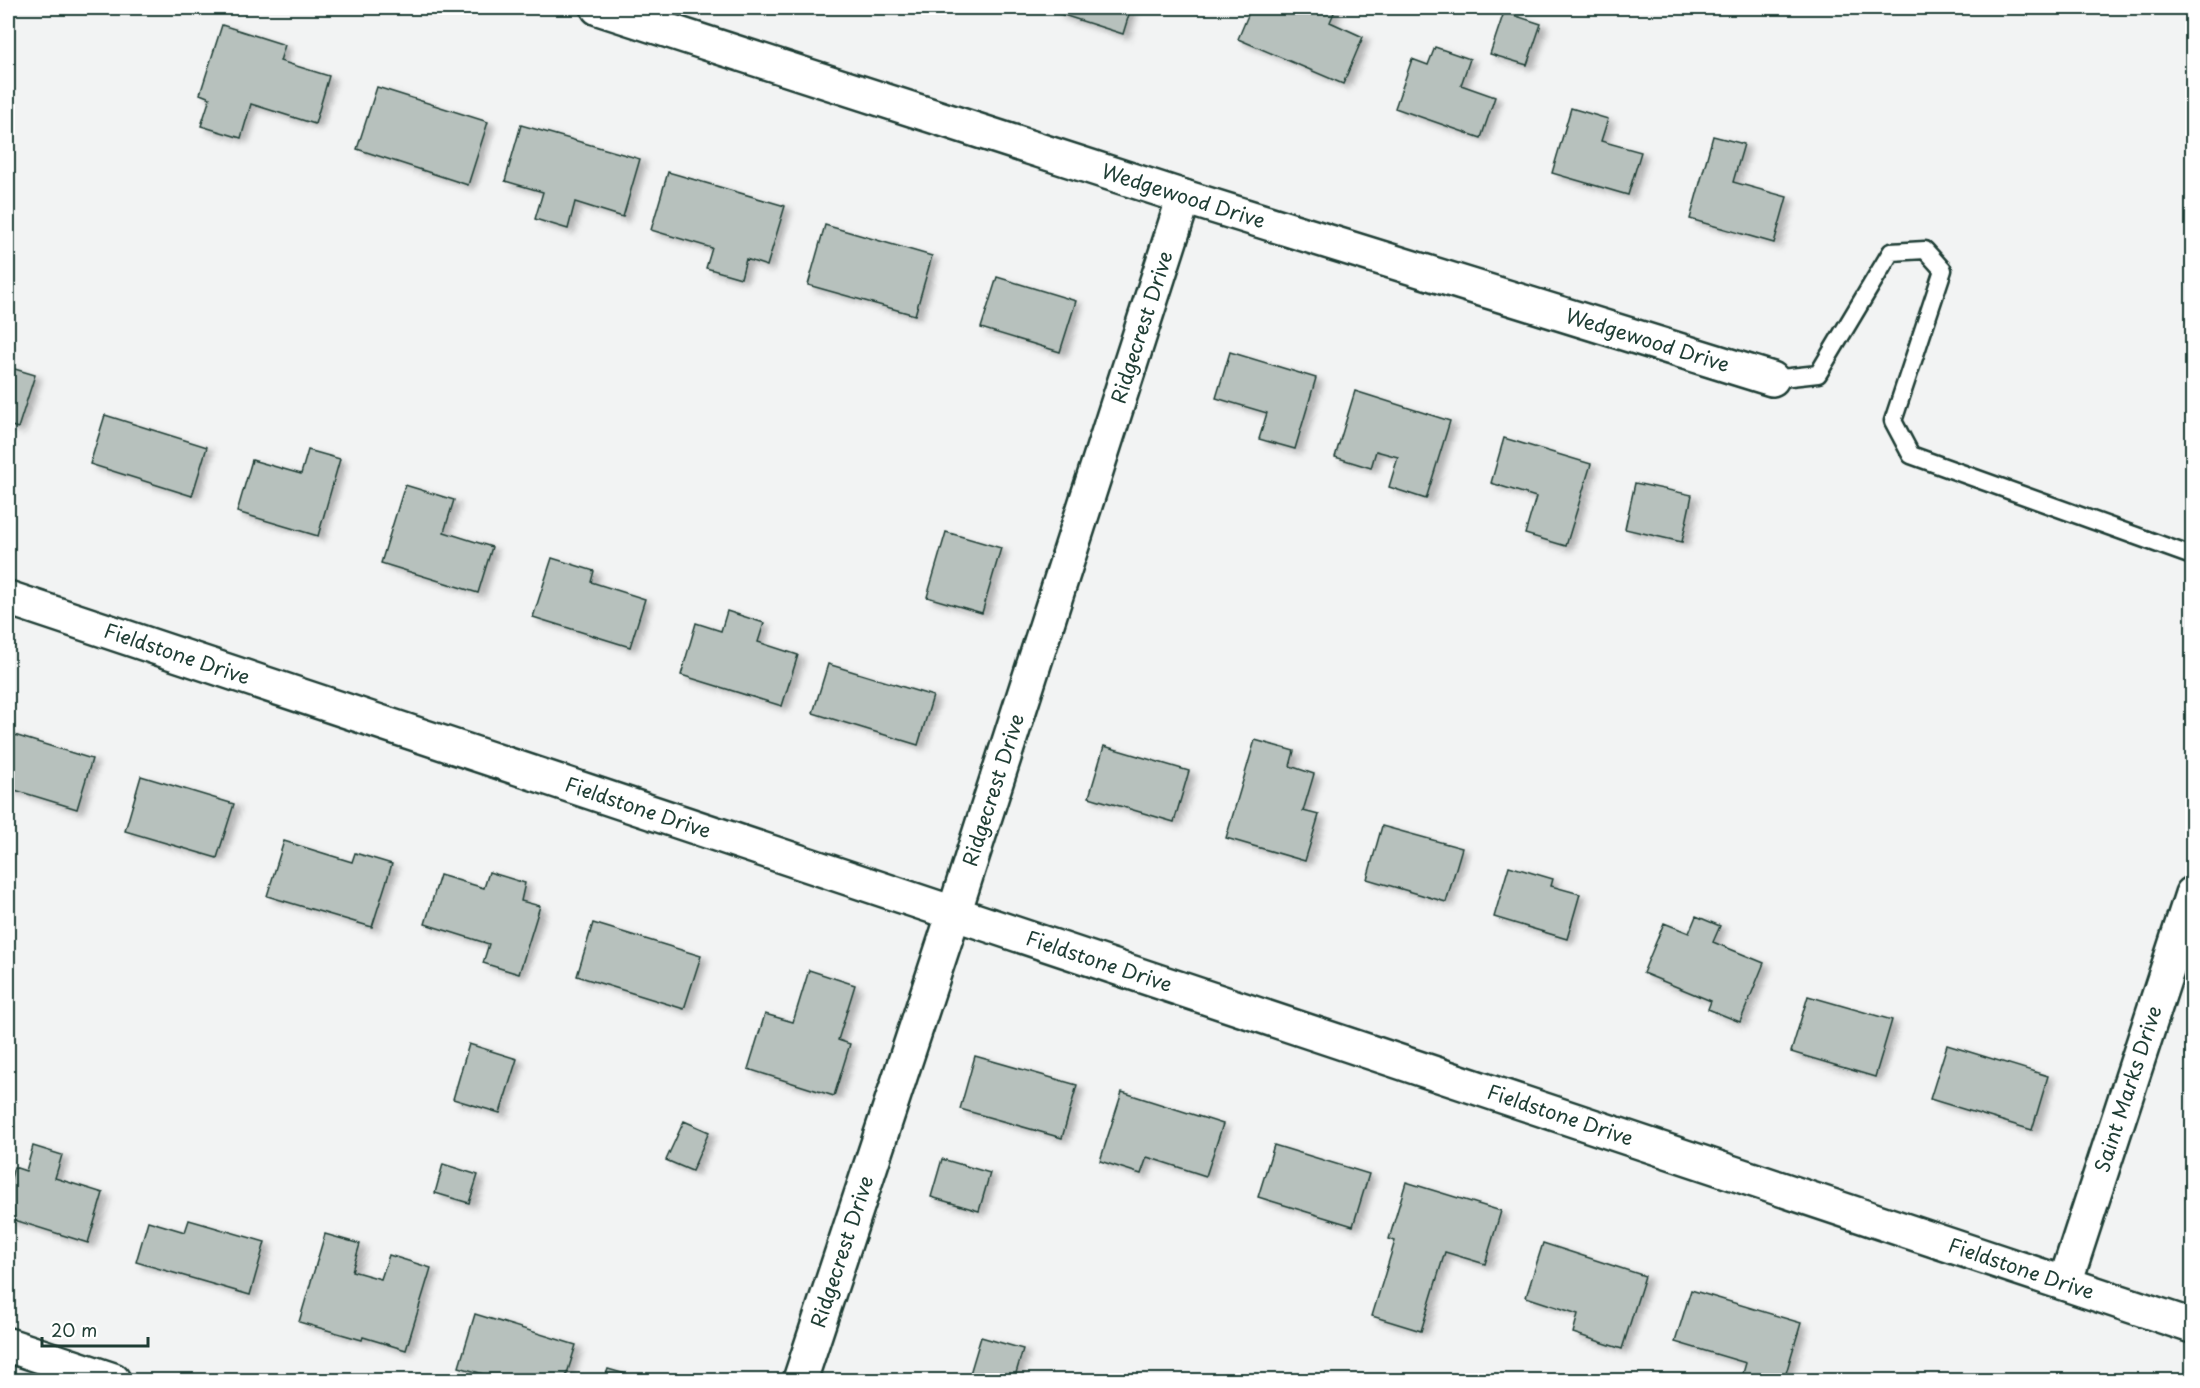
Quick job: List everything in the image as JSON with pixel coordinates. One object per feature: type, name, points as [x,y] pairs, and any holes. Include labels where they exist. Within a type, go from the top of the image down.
[{"type":"street","name":"Wedgewood Drive","points":[[598,8],[1184,197],[1772,379]]},
{"type":"street","name":"Ridgecrest Drive","points":[[800,1380],[954,913],[1184,197]]},
{"type":"street","name":"Fieldstone Drive","points":[[8,598],[2193,1326]]},
{"type":"street","name":"Saint Marks Drive","points":[[2065,1283],[2193,894]]},
{"type":"street","points":[[8,1346],[113,1380]]},
{"type":"lane","points":[[1772,379],[1818,374],[1891,252],[1925,250],[1943,270],[1893,422],[1911,455],[2193,556]]},
{"type":"building","points":[[1059,8],[1131,8],[1123,34],[1057,13]]},
{"type":"building","points":[[1251,8],[1306,10],[1307,8],[1336,8],[1330,22],[1363,37],[1343,84],[1238,39]]},
{"type":"building","points":[[1504,12],[1541,24],[1527,65],[1490,54]]},
{"type":"building","points":[[222,25],[285,45],[280,61],[329,76],[315,124],[251,104],[241,138],[201,126],[210,98],[200,94]]},
{"type":"building","points":[[1435,47],[1470,59],[1461,85],[1495,97],[1481,138],[1395,108],[1412,59],[1428,65]]},
{"type":"building","points":[[377,87],[488,122],[468,185],[357,149]]},
{"type":"building","points":[[1571,108],[1608,119],[1601,141],[1641,152],[1628,195],[1552,173]]},
{"type":"building","points":[[521,125],[640,159],[623,217],[575,202],[568,229],[535,219],[543,192],[505,181]]},
{"type":"building","points":[[1713,136],[1744,144],[1733,182],[1787,197],[1774,243],[1690,219]]},
{"type":"building","points":[[668,172],[785,206],[767,266],[746,259],[741,278],[706,268],[712,248],[651,230]]},
{"type":"building","points":[[825,225],[932,256],[915,315],[808,285]]},
{"type":"building","points":[[997,277],[1076,301],[1060,352],[981,328]]},
{"type":"building","points":[[1230,352],[1316,378],[1295,449],[1259,439],[1267,413],[1216,398]]},
{"type":"building","points":[[8,367],[35,375],[18,428],[8,425]]},
{"type":"building","points":[[1355,391],[1450,421],[1426,499],[1389,487],[1398,457],[1376,451],[1371,468],[1335,457]]},
{"type":"building","points":[[105,415],[207,447],[192,496],[90,464]]},
{"type":"building","points":[[1504,438],[1591,464],[1566,546],[1525,534],[1536,497],[1491,483]]},
{"type":"building","points":[[308,450],[340,459],[318,536],[237,512],[252,460],[301,474]]},
{"type":"building","points":[[1635,483],[1692,495],[1682,542],[1625,529]]},
{"type":"building","points":[[405,485],[454,500],[444,532],[492,547],[478,593],[381,563]]},
{"type":"building","points":[[946,532],[1001,548],[982,613],[927,597]]},
{"type":"building","points":[[552,558],[594,571],[591,582],[645,599],[630,647],[533,617]]},
{"type":"building","points":[[727,611],[764,623],[758,642],[798,655],[782,706],[681,675],[696,623],[721,631]]},
{"type":"building","points":[[828,664],[933,696],[918,745],[813,713]]},
{"type":"building","points":[[8,733],[92,759],[77,809],[8,788]]},
{"type":"building","points":[[1255,740],[1294,751],[1290,766],[1314,774],[1303,811],[1319,815],[1305,861],[1226,838]]},
{"type":"building","points":[[1104,746],[1189,771],[1174,822],[1089,797]]},
{"type":"building","points":[[141,776],[234,804],[217,858],[125,831]]},
{"type":"building","points":[[1382,826],[1462,848],[1446,902],[1367,879]]},
{"type":"building","points":[[284,841],[352,862],[355,853],[392,864],[372,927],[267,896]]},
{"type":"building","points":[[1509,866],[1553,879],[1551,886],[1580,894],[1567,939],[1494,917]]},
{"type":"building","points":[[489,872],[525,883],[521,901],[540,906],[519,974],[483,963],[489,944],[425,924],[440,875],[484,888]]},
{"type":"building","points":[[1696,916],[1720,926],[1713,942],[1764,963],[1740,1022],[1708,1009],[1711,1001],[1643,973],[1664,923],[1689,933]]},
{"type":"building","points":[[593,923],[701,956],[684,1009],[577,976]]},
{"type":"building","points":[[809,970],[855,985],[838,1040],[850,1044],[834,1096],[748,1069],[765,1014],[793,1022]]},
{"type":"building","points":[[1808,996],[1892,1020],[1875,1077],[1791,1052]]},
{"type":"building","points":[[469,1044],[517,1059],[500,1113],[453,1099]]},
{"type":"building","points":[[1947,1045],[2048,1076],[2032,1130],[1930,1099]]},
{"type":"building","points":[[975,1056],[1077,1085],[1062,1138],[960,1109]]},
{"type":"building","points":[[1122,1092],[1223,1124],[1206,1176],[1147,1157],[1141,1174],[1100,1161]]},
{"type":"building","points":[[684,1121],[709,1132],[692,1171],[666,1160]]},
{"type":"building","points":[[1274,1145],[1369,1174],[1353,1226],[1258,1197]]},
{"type":"building","points":[[33,1146],[62,1155],[55,1178],[103,1193],[88,1243],[8,1218],[8,1176],[11,1178],[14,1167],[26,1171]]},
{"type":"building","points":[[942,1159],[990,1173],[979,1211],[931,1197]]},
{"type":"building","points":[[443,1164],[478,1175],[469,1203],[435,1193]]},
{"type":"building","points":[[1406,1182],[1501,1211],[1485,1264],[1445,1252],[1421,1331],[1372,1316],[1395,1241],[1389,1239]]},
{"type":"building","points":[[189,1220],[265,1242],[250,1295],[136,1262],[148,1221],[185,1232]]},
{"type":"building","points":[[325,1234],[360,1244],[352,1271],[381,1279],[389,1255],[431,1268],[406,1350],[299,1322]]},
{"type":"building","points":[[1543,1243],[1645,1276],[1622,1349],[1573,1333],[1578,1314],[1526,1297]]},
{"type":"building","points":[[1691,1290],[1801,1323],[1784,1380],[1741,1380],[1746,1363],[1675,1342]]},
{"type":"building","points":[[475,1314],[576,1345],[565,1380],[504,1380],[459,1367]]},
{"type":"building","points":[[981,1337],[1023,1349],[1014,1380],[980,1380],[969,1377]]},
{"type":"building","points":[[608,1369],[646,1380],[604,1380]]}]
